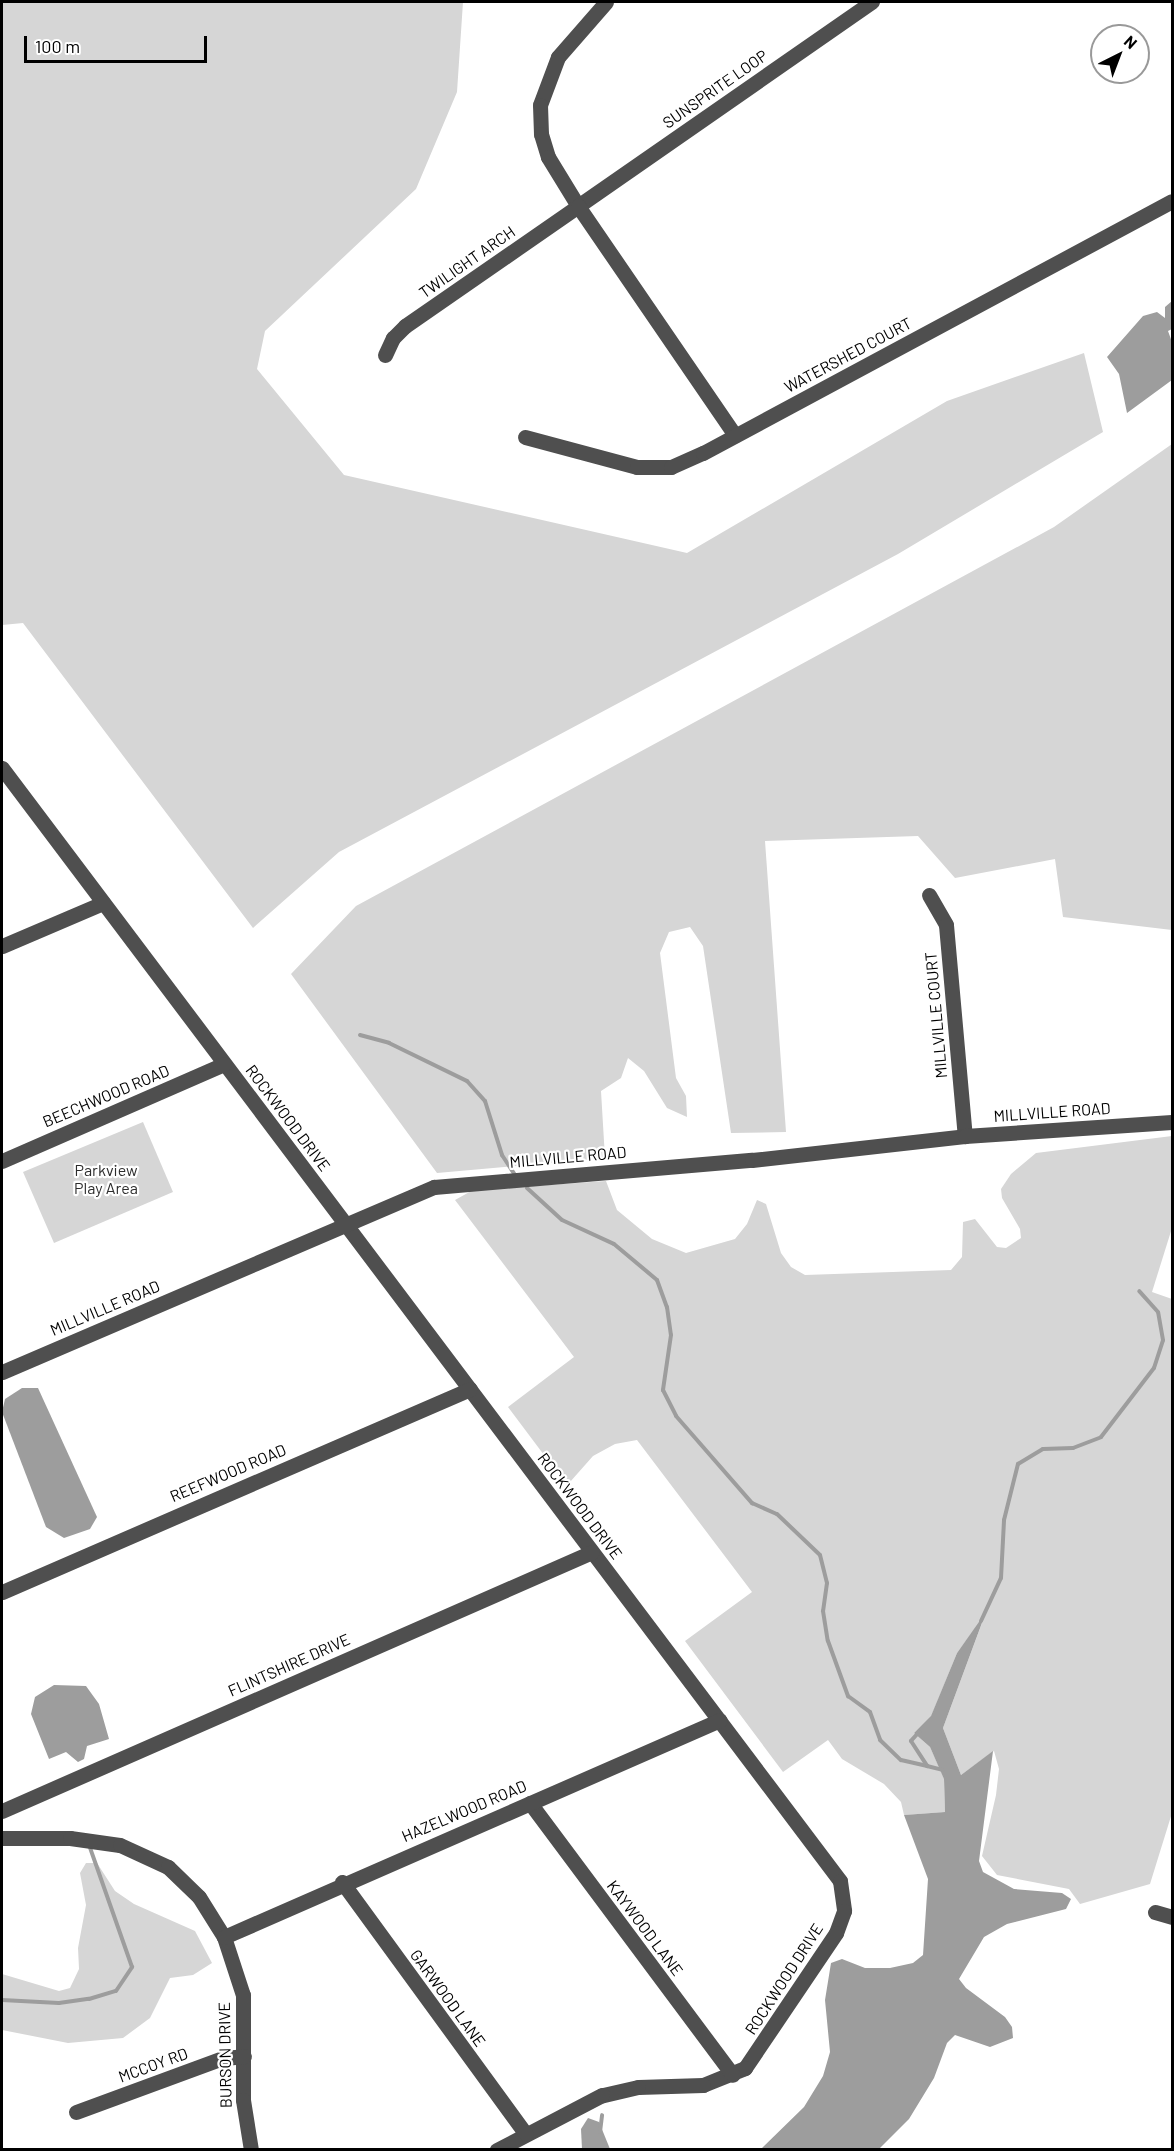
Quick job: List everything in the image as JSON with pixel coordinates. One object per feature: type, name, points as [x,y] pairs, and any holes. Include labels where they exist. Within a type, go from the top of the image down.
[{"type":"street","points":[[606,2],[558,57],[540,105],[541,134],[548,157],[578,206],[735,435]]},
{"type":"street","name":"SUNSPRITE LOOP","points":[[578,206],[872,2]]},
{"type":"street","name":"WATERSHED COURT","points":[[525,437],[637,467],[671,466],[735,435],[1173,201]]},
{"type":"street","name":"TWILIGHT ARCH","points":[[385,355],[393,338],[405,326],[578,206]]},
{"type":"street","name":"ROCKWOOD DRIVE","points":[[2,768],[840,1881],[844,1906],[842,1921],[754,2058],[732,2075],[703,2085],[638,2087],[612,2092],[497,2150]]},
{"type":"street","name":"MILLVILLE COURT","points":[[929,895],[946,925],[965,1136]]},
{"type":"street","points":[[2,946],[103,903]]},
{"type":"street","name":"BEECHWOOD ROAD","points":[[2,1161],[224,1064]]},
{"type":"street","name":"MILLVILLE ROAD","points":[[2,1372],[422,1191],[448,1185],[752,1160],[965,1136],[1173,1122]]},
{"type":"street","name":"REEFWOOD ROAD","points":[[2,1592],[470,1389]]},
{"type":"street","name":"FLINTSHIRE DRIVE","points":[[2,1811],[592,1552]]},
{"type":"street","name":"HAZELWOOD ROAD","points":[[224,1937],[342,1882],[720,1720]]},
{"type":"street","name":"KAYWOOD LANE","points":[[530,1803],[732,2075]]},
{"type":"street","name":"BURSON DRIVE","points":[[2,1838],[70,1838],[129,1848],[168,1867],[188,1885],[210,1911],[224,1937],[243,1995],[244,2118],[251,2150]]},
{"type":"street","name":"GARWOOD LANE","points":[[342,1882],[526,2134]]},
{"type":"street","points":[[1155,1912],[1173,1917]]},
{"type":"street","name":"MCCOY RD","points":[[76,2112],[223,2058],[244,2056]]},
{"type":"green space","points":[[2,2],[463,2],[457,92],[416,189],[265,331],[257,369],[344,475],[687,553],[947,401],[1084,353],[1103,432],[898,554],[339,852],[253,928],[23,623],[2,625]]},
{"type":"green space","points":[[1172,444],[1172,930],[1063,917],[1055,859],[955,878],[918,836],[765,841],[786,1132],[731,1133],[703,946],[690,927],[669,932],[660,953],[676,1078],[686,1096],[687,1117],[667,1108],[644,1071],[628,1058],[621,1078],[601,1091],[605,1158],[437,1173],[291,974],[356,906],[1054,527]]},
{"type":"green space","name":"Parkview Play Area","points":[[143,1122],[173,1192],[54,1243],[23,1172]]},
{"type":"green space","points":[[1172,1136],[1172,1228],[1152,1292],[1172,1299],[1172,1813],[1150,1884],[1080,1904],[1069,1889],[997,1875],[982,1856],[996,1795],[999,1769],[994,1751],[961,1775],[943,1728],[985,1615],[957,1653],[931,1717],[914,1733],[930,1747],[944,1778],[945,1812],[904,1815],[901,1802],[884,1784],[842,1759],[828,1740],[783,1772],[685,1641],[752,1592],[637,1440],[615,1444],[593,1456],[570,1482],[562,1479],[508,1407],[574,1357],[455,1200],[473,1190],[606,1181],[617,1210],[652,1239],[686,1253],[735,1239],[747,1224],[757,1200],[766,1204],[781,1253],[791,1267],[805,1275],[951,1270],[962,1257],[963,1222],[975,1219],[997,1247],[1006,1248],[1021,1238],[1020,1229],[1002,1198],[1001,1189],[1011,1174],[1036,1153]]},
{"type":"green space","points":[[86,1863],[97,1863],[115,1891],[134,1904],[195,1931],[212,1963],[193,1975],[170,1978],[150,2018],[123,2038],[68,2043],[2,2030],[2,1974],[59,1991],[70,1988],[79,1969],[78,1948],[86,1905],[80,1873]]},
{"type":"shaded area","points":[[1172,301],[1172,329],[1168,331],[1172,342],[1172,380],[1127,413],[1119,374],[1107,357],[1143,316],[1157,312],[1165,318],[1165,307]]},
{"type":"shaded area","points":[[22,1388],[38,1388],[97,1517],[90,1529],[64,1538],[46,1527],[2,1412],[5,1399]]},
{"type":"shaded area","points":[[986,1612],[943,1728],[961,1775],[993,1751],[979,1861],[983,1872],[1014,1889],[1062,1893],[1071,1899],[1066,1909],[1007,1924],[984,1937],[959,1979],[966,1988],[1005,2017],[1012,2027],[1013,2038],[990,2047],[955,2035],[947,2043],[934,2078],[909,2119],[879,2149],[761,2149],[804,2107],[823,2076],[830,2052],[825,2000],[831,1963],[842,1959],[865,1968],[890,1968],[913,1963],[923,1955],[928,1879],[904,1815],[945,1812],[944,1779],[930,1747],[914,1733],[931,1716],[957,1653]]},
{"type":"shaded area","points":[[54,1685],[86,1686],[99,1704],[109,1739],[87,1746],[84,1759],[78,1762],[66,1752],[49,1759],[31,1714],[35,1697]]},
{"type":"shaded area","points":[[588,2118],[599,2122],[610,2149],[582,2149],[581,2129]]},
{"type":"waterway","points":[[360,1035],[389,1043],[467,1081],[485,1101],[502,1155],[515,1175]]},
{"type":"waterway","points":[[527,1188],[562,1220],[614,1244],[657,1280],[667,1307],[671,1335],[663,1390],[676,1416],[752,1503],[777,1514],[820,1555],[827,1583],[823,1611],[828,1641],[848,1696],[870,1712],[880,1740],[901,1760],[927,1766]]},
{"type":"waterway","points":[[981,1621],[1001,1578],[1004,1520],[1018,1464],[1043,1449],[1073,1448],[1101,1437],[1154,1368],[1163,1340],[1158,1312],[1139,1291]]},
{"type":"waterway","points":[[919,1732],[911,1741],[927,1766],[943,1770]]},
{"type":"waterway","points":[[2,2000],[59,2003],[89,1999],[116,1991],[132,1967],[90,1848]]},
{"type":"waterway","points":[[600,2132],[602,2115]]}]
